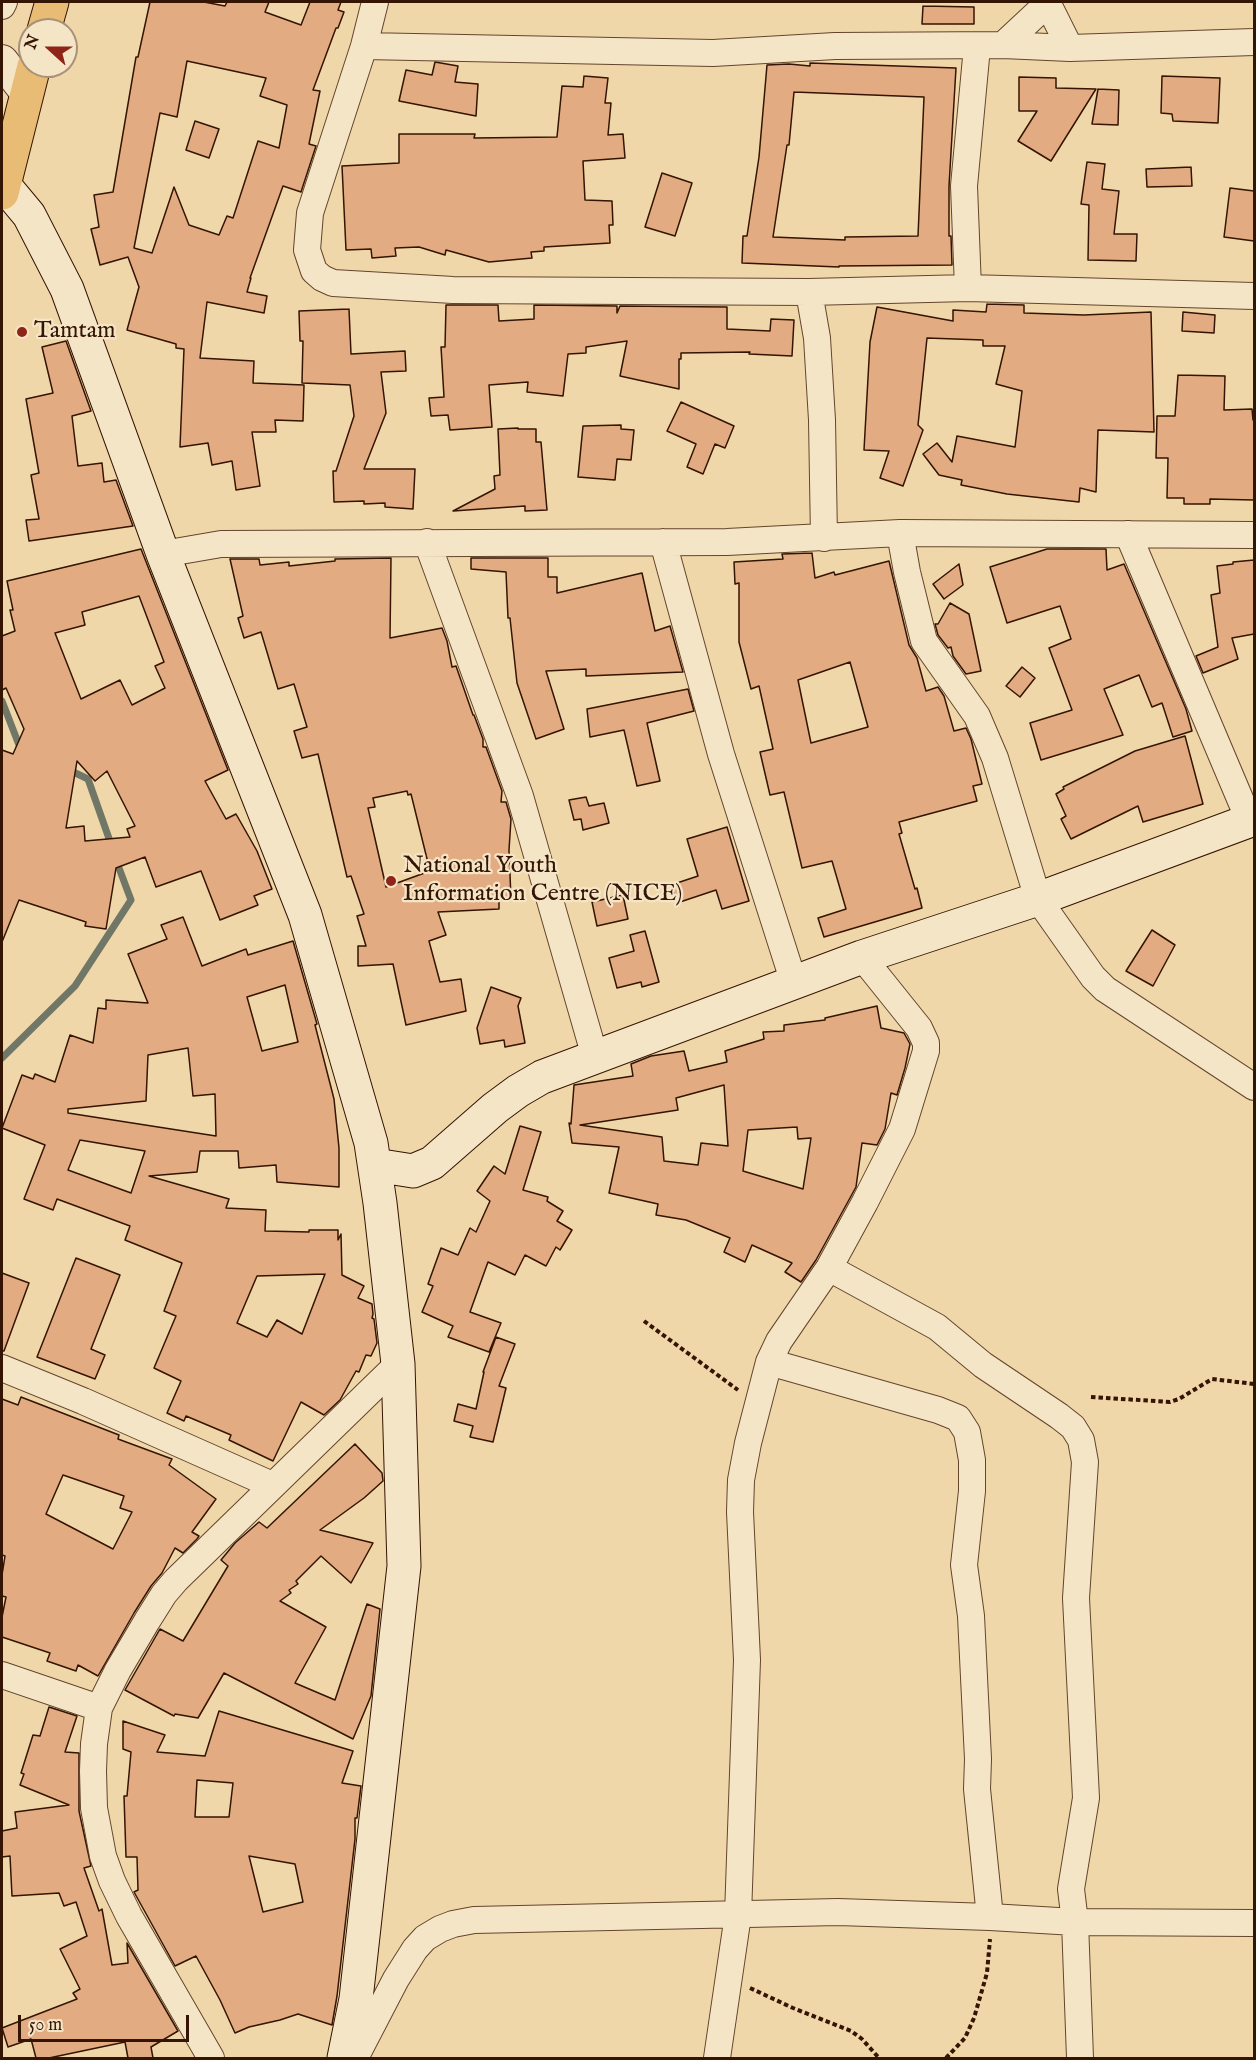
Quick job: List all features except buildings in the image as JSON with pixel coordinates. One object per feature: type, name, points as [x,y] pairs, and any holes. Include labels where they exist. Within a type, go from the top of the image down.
[{"type":"highway","points":[[47,18],[52,2]]},
{"type":"highway","points":[[3,189],[30,79]]},
{"type":"main road","points":[[3,189],[29,215],[67,289],[163,554],[305,915],[362,1107],[375,1165],[398,1364],[404,1566],[356,1999],[344,2058]]},
{"type":"main road","points":[[375,1165],[412,1171],[432,1163],[518,1091],[542,1077],[862,957],[1038,899],[1252,819]]},
{"type":"street","points":[[2,6],[4,2]]},
{"type":"street","points":[[375,2],[364,46],[310,213],[307,250],[314,271],[322,278],[333,282],[453,290],[809,292],[968,288],[1254,296]]},
{"type":"street","points":[[1003,45],[1047,3],[1070,48]]},
{"type":"street","points":[[364,46],[712,54],[835,46],[977,47],[1003,45],[1070,48],[1254,42]]},
{"type":"street","points":[[968,288],[964,186],[977,47]]},
{"type":"street","points":[[2,61],[30,79]]},
{"type":"street","points":[[809,292],[817,338],[820,385],[824,538]]},
{"type":"street","points":[[163,554],[221,544],[727,542],[900,533],[1254,535]]},
{"type":"street","points":[[900,533],[924,641],[977,716],[991,748],[1038,899],[1093,977],[1105,989],[1254,1087]]},
{"type":"street","points":[[1128,534],[1252,819]]},
{"type":"street","points":[[427,542],[520,796],[595,1057]]},
{"type":"street","points":[[663,542],[721,754],[794,983]]},
{"type":"street","points":[[717,2058],[738,1915],[747,1660],[740,1512],[741,1480],[748,1443],[769,1362],[779,1341],[829,1268],[902,1129],[926,1051],[926,1043],[919,1028],[862,957]]},
{"type":"street","points":[[829,1268],[938,1327],[983,1365],[1073,1427],[1081,1440],[1085,1462],[1076,1598],[1086,1798],[1071,1898],[1075,1922],[1080,2058]]},
{"type":"street","points":[[769,1362],[938,1410],[958,1418],[967,1432],[972,1460],[972,1491],[963,1565],[971,1616],[978,1759],[977,1789],[990,1917]]},
{"type":"street","points":[[211,2058],[129,1916],[111,1881],[103,1856],[94,1808],[93,1771],[99,1708],[118,1670],[164,1594],[272,1485],[398,1364]]},
{"type":"street","points":[[2,1368],[83,1401],[272,1485]]},
{"type":"street","points":[[2,1675],[99,1708]]},
{"type":"street","points":[[355,2058],[407,1960],[425,1938],[453,1924],[474,1920],[838,1912],[1075,1922],[1254,1923]]},
{"type":"path","points":[[644,1321],[757,1405]]},
{"type":"path","points":[[1091,1397],[1170,1402],[1179,1400],[1212,1379],[1254,1384]]},
{"type":"path","points":[[946,2058],[965,2038],[974,2018],[989,1962],[990,1917]]},
{"type":"path","points":[[729,1978],[793,2008],[851,2031],[862,2039],[879,2058]]},
{"type":"waterway","points":[[2,701],[19,745],[23,747]]},
{"type":"waterway","points":[[67,769],[88,779],[112,847]]},
{"type":"waterway","points":[[2,1058],[75,986],[131,900],[116,860]]},
{"type":"place","name":"Tamtam","points":[[22,332]]},
{"type":"place","name":"National Youth Information Centre (NICE)","points":[[391,881]]}]
